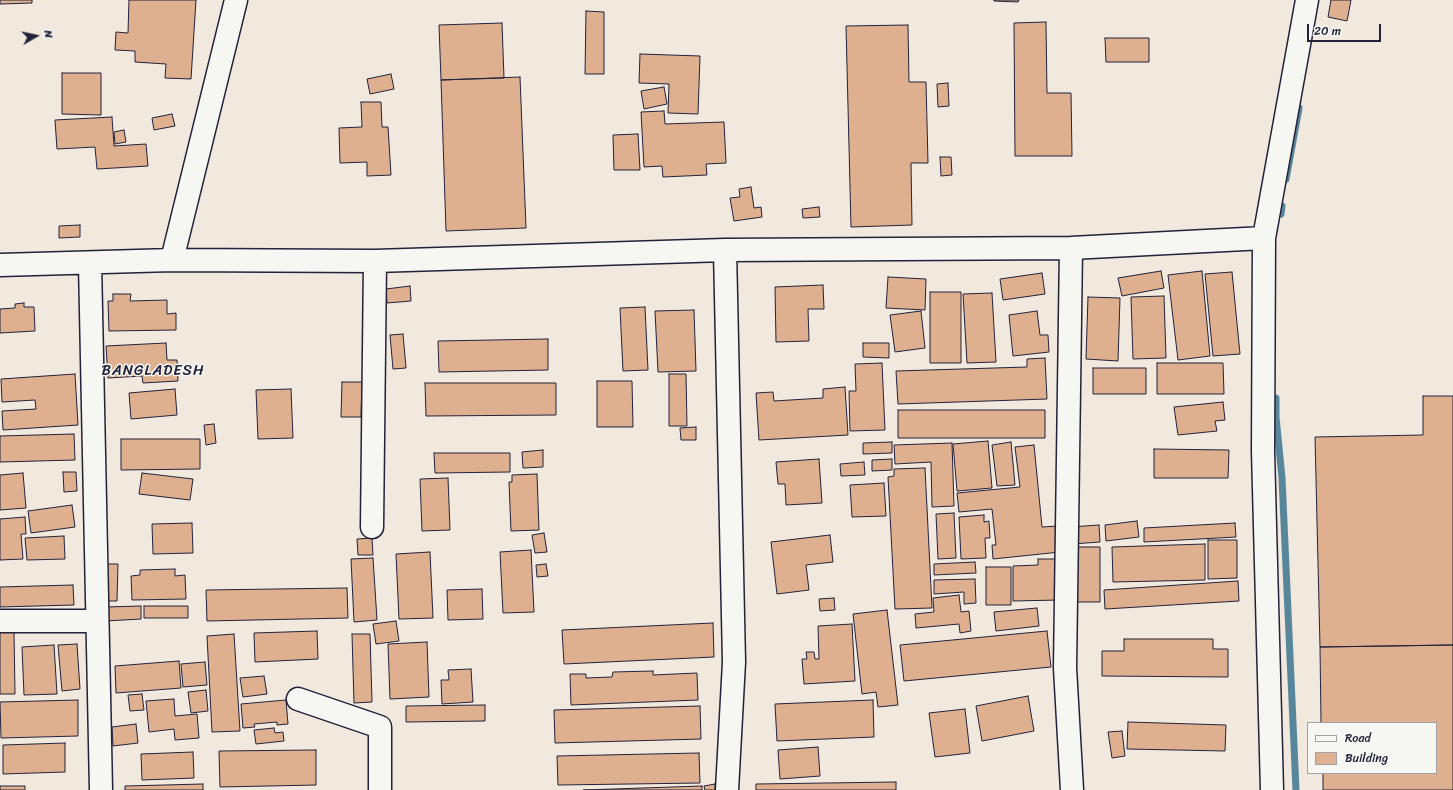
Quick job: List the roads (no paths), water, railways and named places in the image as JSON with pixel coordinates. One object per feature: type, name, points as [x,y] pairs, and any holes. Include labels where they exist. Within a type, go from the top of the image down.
[{"type":"street","points":[[172,260],[236,0]]},
{"type":"street","points":[[1272,790],[1263,451],[1264,238],[1307,0]]},
{"type":"street","points":[[0,264],[172,260],[375,261],[725,250],[1071,248],[1264,238]]},
{"type":"street","points":[[1071,248],[1065,668],[1072,790]]},
{"type":"street","points":[[725,250],[734,662],[727,790]]},
{"type":"street","points":[[372,527],[375,261]]},
{"type":"street","points":[[90,263],[96,621],[101,790]]},
{"type":"street","points":[[0,621],[96,621]]},
{"type":"street","points":[[298,699],[380,727],[380,790]]},
{"type":"waterway","points":[[1286,179],[1299,108]]},
{"type":"waterway","points":[[1281,214],[1282,206]]},
{"type":"waterway","points":[[1276,398],[1276,417],[1282,478],[1296,790]]},
{"type":"district","name":"BANGLADESH","points":[[153,371]]}]
